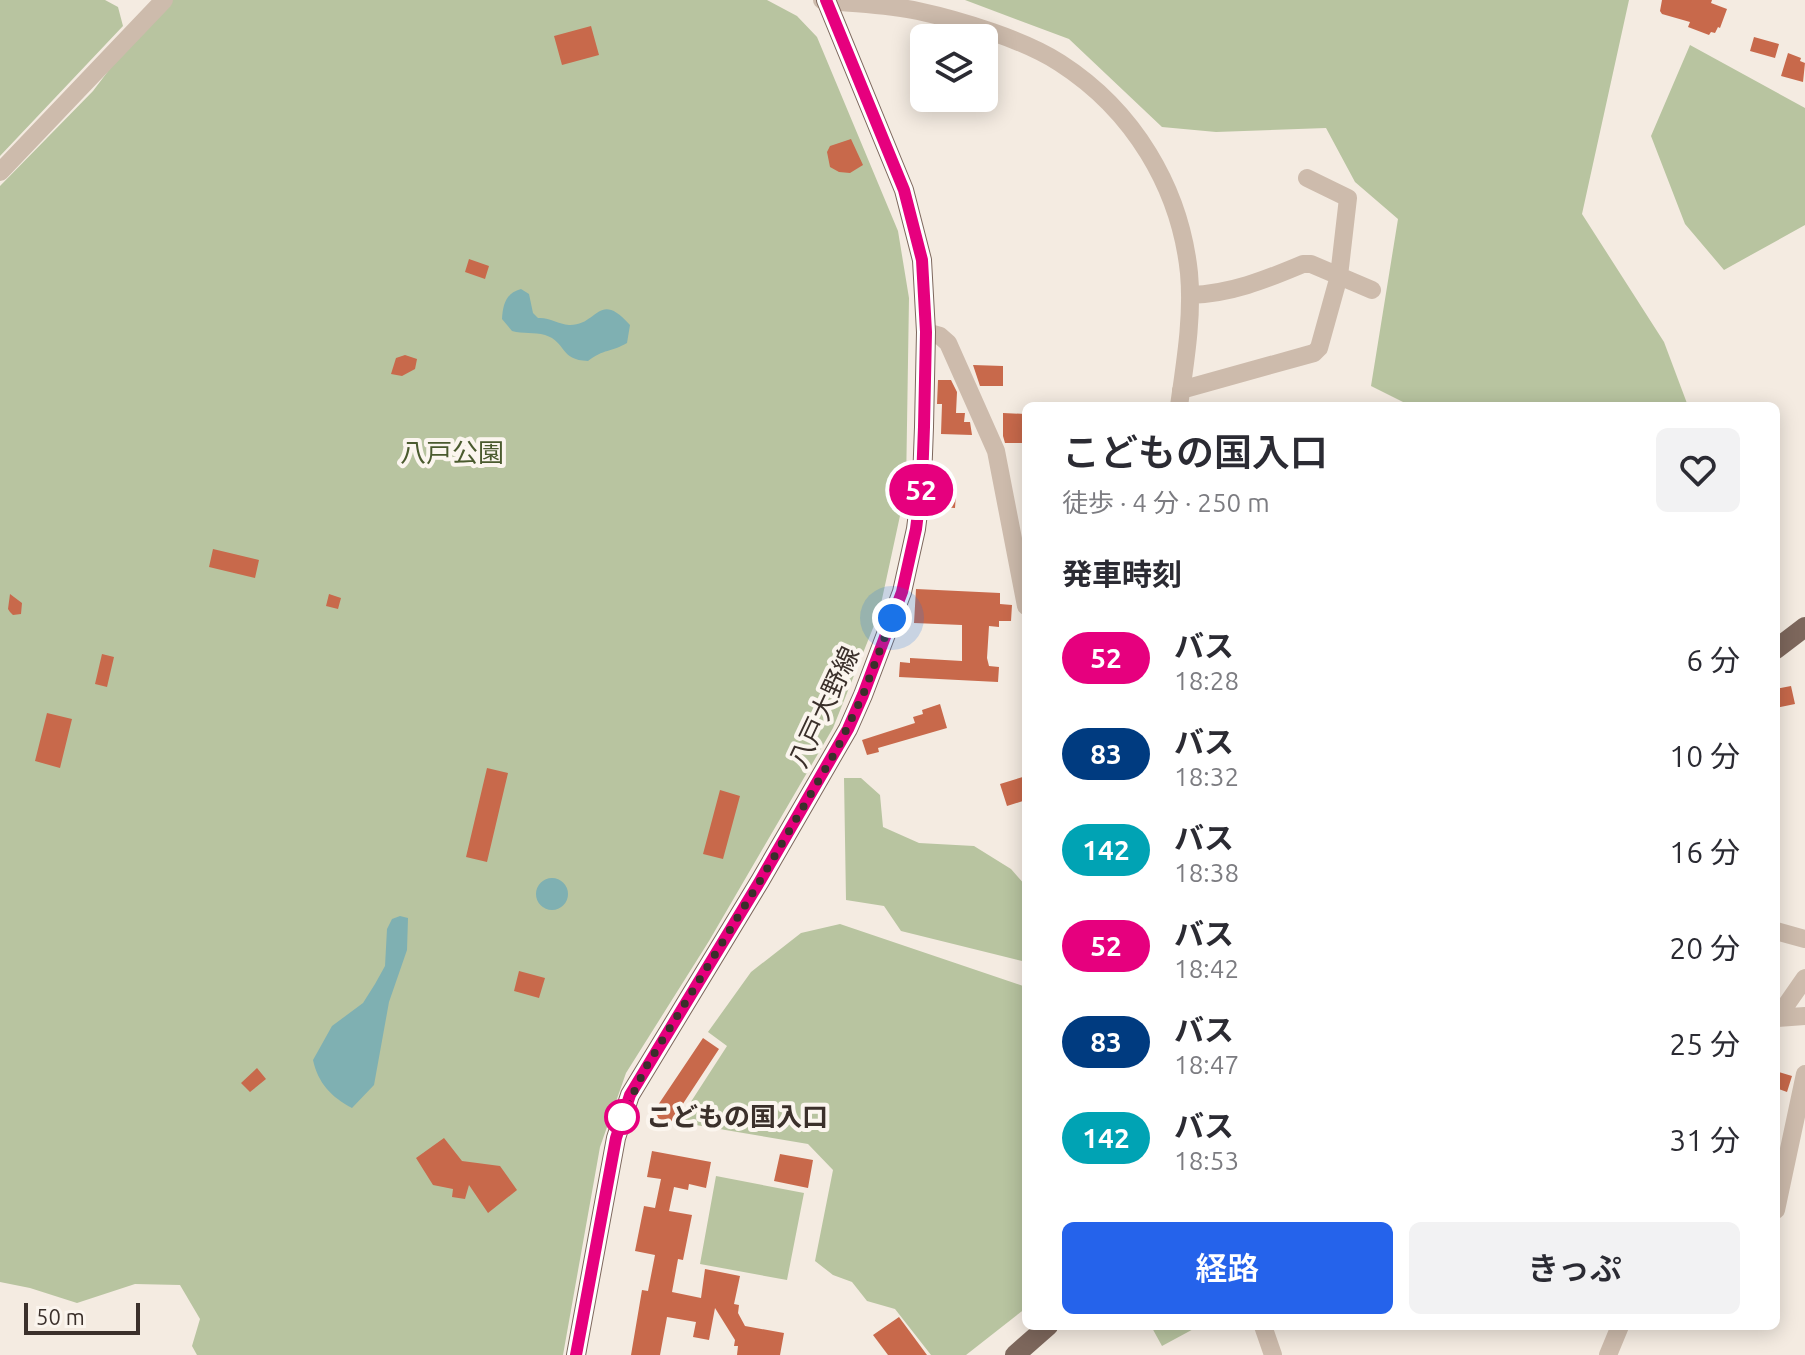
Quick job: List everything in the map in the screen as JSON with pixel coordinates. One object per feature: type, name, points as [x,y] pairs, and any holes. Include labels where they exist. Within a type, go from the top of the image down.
[{"type":"main road","name":"八戸大野線","points":[[576,1355],[616,1138],[630,1095],[840,742],[863,695],[902,592],[916,529],[922,481],[926,332],[922,260],[904,190],[825,0]]},
{"type":"main road","points":[[1780,646],[1805,627]]},
{"type":"main road","points":[[1015,1355],[1043,1330]]},
{"type":"street","points":[[0,172],[164,0]]},
{"type":"street","points":[[825,0],[920,11],[1037,50],[1084,80],[1126,120],[1167,186],[1184,247],[1190,295],[1180,398],[1314,353],[1319,348],[1339,276],[1348,198],[1307,178]]},
{"type":"street","points":[[1190,295],[1239,289],[1303,264],[1311,264],[1372,290]]},
{"type":"street","points":[[926,332],[940,336],[948,343],[996,451],[1022,585]]},
{"type":"street","points":[[1780,932],[1805,939]]},
{"type":"street","points":[[1780,1013],[1805,978]]},
{"type":"street","points":[[1780,1018],[1805,1016]]},
{"type":"street","points":[[1780,1191],[1805,1074]]},
{"type":"street","points":[[1264,1330],[1273,1355]]},
{"type":"street","points":[[1608,1355],[1618,1330]]},
{"type":"green space","points":[[0,0],[105,0],[118,7],[123,26],[0,156]]},
{"type":"green space","name":"八戸公園","points":[[170,0],[767,0],[797,16],[817,37],[898,231],[909,298],[906,488],[879,613],[833,728],[709,941],[626,1073],[600,1147],[563,1355],[197,1355],[192,1346],[200,1319],[180,1285],[135,1284],[77,1303],[0,1282],[0,186],[93,91],[150,16]]},
{"type":"green space","points":[[965,0],[1629,0],[1582,214],[1664,342],[1686,402],[1403,402],[1371,386],[1398,219],[1355,182],[1326,128],[1216,132],[1162,127],[1069,39]]},
{"type":"green space","points":[[1690,45],[1805,108],[1805,225],[1724,270],[1685,224],[1651,136]]},
{"type":"green space","points":[[844,778],[861,778],[880,795],[883,827],[919,843],[974,846],[1011,869],[1022,881],[1022,961],[901,931],[884,906],[846,900]]},
{"type":"green space","points":[[840,924],[1022,986],[1022,1311],[966,1355],[931,1355],[895,1309],[867,1301],[852,1282],[833,1275],[815,1261],[833,1170],[808,1144],[684,1123],[685,1111],[727,1046],[708,1032],[751,972],[801,933]]},
{"type":"green space","points":[[716,1176],[804,1193],[787,1280],[700,1264]]},
{"type":"green space","points":[[1153,1330],[1192,1330],[1162,1346]]},
{"type":"water","points":[[521,289],[529,294],[533,313],[538,318],[569,325],[579,324],[604,309],[611,310],[630,325],[627,343],[588,361],[572,358],[557,342],[545,335],[512,331],[502,319],[503,309],[509,296]]},
{"type":"water","points":[[552,878],[563,883],[568,894],[563,905],[552,910],[541,905],[536,894],[541,883]]},
{"type":"water","points":[[400,916],[408,918],[407,950],[389,1002],[374,1085],[352,1108],[326,1088],[313,1060],[332,1026],[363,1003],[375,984],[385,966],[387,929],[392,919]]},
{"type":"building","points":[[1662,0],[1712,0],[1711,3],[1727,9],[1720,28],[1709,35],[1688,27],[1690,22],[1662,14]]},
{"type":"building","points":[[591,26],[599,55],[562,65],[554,36]]},
{"type":"building","points":[[1754,37],[1779,44],[1775,58],[1750,51]]},
{"type":"building","points":[[1788,53],[1805,63],[1803,82],[1781,76]]},
{"type":"building","points":[[851,139],[863,165],[850,173],[839,172],[830,167],[827,152],[830,146]]},
{"type":"building","points":[[469,259],[489,266],[485,279],[465,272]]},
{"type":"building","points":[[405,355],[417,359],[415,369],[402,376],[391,374],[396,358]]},
{"type":"building","points":[[973,365],[1003,366],[1003,386],[980,386]]},
{"type":"building","points":[[938,380],[951,380],[957,392],[956,413],[965,413],[964,422],[970,422],[972,435],[941,434],[942,404],[937,404]]},
{"type":"building","points":[[1003,413],[1022,414],[1022,443],[1005,443]]},
{"type":"building","points":[[941,492],[956,493],[955,508],[940,507]]},
{"type":"building","points":[[213,549],[259,560],[255,578],[209,567]]},
{"type":"building","points":[[916,589],[1000,593],[1000,604],[1012,605],[1011,621],[999,621],[999,627],[989,626],[987,658],[989,666],[999,667],[998,682],[899,677],[900,662],[910,663],[910,658],[962,661],[962,625],[914,623]]},
{"type":"building","points":[[10,594],[22,603],[21,614],[13,615],[8,609]]},
{"type":"building","points":[[329,594],[341,598],[338,609],[326,606]]},
{"type":"building","points":[[102,654],[114,657],[107,687],[95,684]]},
{"type":"building","points":[[1791,686],[1795,704],[1780,707],[1780,688]]},
{"type":"building","points":[[940,704],[947,728],[878,748],[879,752],[867,755],[862,740],[915,723],[913,717],[923,714],[922,710]]},
{"type":"building","points":[[47,713],[72,719],[60,768],[35,761]]},
{"type":"building","points":[[487,768],[508,773],[487,862],[466,857]]},
{"type":"building","points":[[1022,777],[1022,801],[1007,806],[1000,784]]},
{"type":"building","points":[[720,790],[740,796],[723,859],[703,854]]},
{"type":"building","points":[[519,971],[545,978],[539,998],[514,991]]},
{"type":"building","points":[[703,1038],[719,1049],[669,1125],[652,1114]]},
{"type":"building","points":[[257,1068],[266,1079],[250,1092],[241,1083]]},
{"type":"building","points":[[1780,1072],[1792,1076],[1787,1092],[1780,1089]]},
{"type":"building","points":[[444,1138],[462,1161],[500,1166],[517,1190],[488,1213],[469,1185],[465,1199],[452,1197],[453,1189],[433,1185],[416,1158]]},
{"type":"building","points":[[652,1151],[711,1162],[706,1188],[689,1184],[688,1190],[674,1187],[669,1211],[692,1215],[683,1260],[678,1259],[672,1292],[701,1298],[705,1269],[740,1276],[734,1304],[739,1305],[738,1313],[745,1326],[784,1333],[780,1355],[737,1355],[738,1346],[734,1346],[735,1340],[715,1308],[709,1340],[693,1337],[696,1322],[667,1317],[660,1355],[631,1355],[642,1290],[648,1291],[655,1255],[635,1251],[644,1206],[655,1208],[661,1179],[647,1177]]},
{"type":"building","points":[[780,1154],[813,1160],[808,1188],[774,1181]]},
{"type":"building","points":[[899,1317],[927,1355],[888,1355],[873,1335]]},
{"type":"bus line","name":"52","points":[[576,1355],[616,1138],[630,1095],[848,729],[902,592],[916,529],[924,427],[926,332],[922,260],[904,190],[826,0]]},
{"type":"place","name":"こどもの国入口","points":[[622,1117]]},
{"type":"route","points":[[622,1117],[646,1067],[760,881],[848,729],[892,618]]}]
